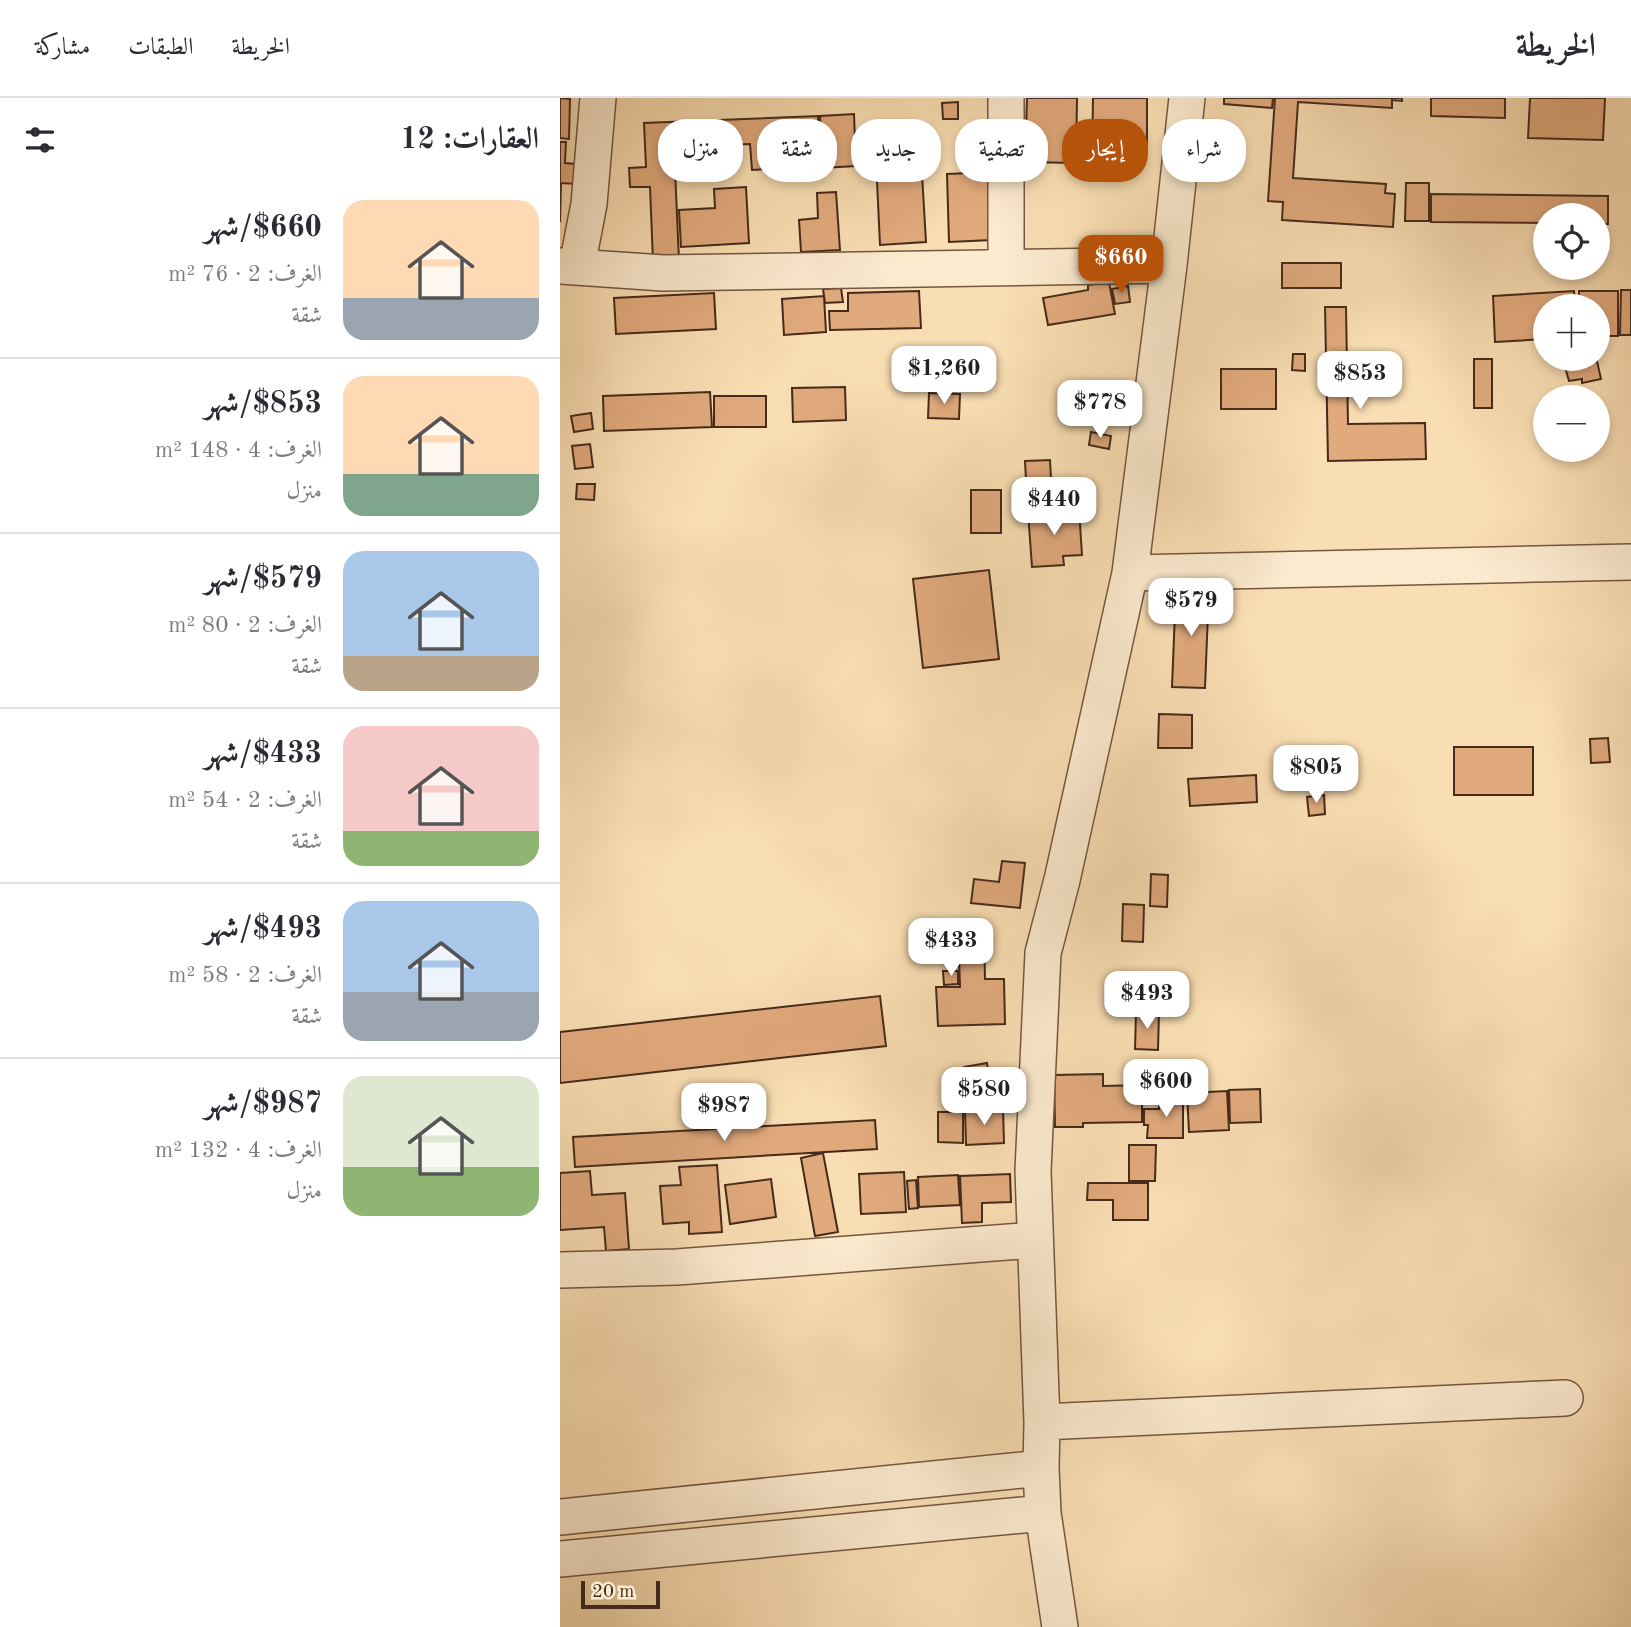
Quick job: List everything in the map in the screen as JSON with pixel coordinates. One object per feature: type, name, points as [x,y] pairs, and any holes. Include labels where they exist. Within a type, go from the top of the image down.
[{"type":"street","points":[[598,98],[589,204],[568,266],[663,274],[1170,265]]},
{"type":"street","points":[[1006,98],[1006,267]]},
{"type":"street","points":[[1060,1627],[1043,1513],[1033,1171],[1043,953],[1062,880],[1130,573],[1170,265],[1187,98]]},
{"type":"street","points":[[1130,573],[1631,562]]},
{"type":"street","points":[[560,1270],[677,1268],[1035,1240]]},
{"type":"street","points":[[1042,1422],[1565,1398]]},
{"type":"street","points":[[560,1517],[1041,1468]]},
{"type":"street","points":[[560,1559],[1043,1513]]},
{"type":"building","points":[[560,98],[570,99],[569,139],[560,138]]},
{"type":"building","points":[[1027,98],[1077,98],[1077,119],[1062,119],[1062,163],[1048,162],[1048,119],[1026,119]]},
{"type":"building","points":[[1093,98],[1147,98],[1147,119],[1093,119]]},
{"type":"building","points":[[1224,98],[1273,98],[1272,108],[1224,104]]},
{"type":"building","points":[[1275,98],[1402,98],[1402,101],[1392,100],[1392,108],[1298,102],[1293,178],[1386,184],[1385,193],[1395,194],[1393,227],[1282,220],[1283,202],[1268,201]]},
{"type":"building","points":[[1431,98],[1505,98],[1505,118],[1431,116]]},
{"type":"building","points":[[1530,98],[1605,98],[1603,140],[1528,138]]},
{"type":"building","points":[[958,102],[958,119],[943,119],[942,103]]},
{"type":"building","points":[[854,114],[854,119],[851,119],[851,166],[837,167],[837,119],[820,119],[820,116]]},
{"type":"building","points":[[818,116],[818,119],[757,119],[757,170],[752,170],[750,144],[743,144],[743,119]]},
{"type":"building","points":[[658,122],[658,182],[676,182],[679,260],[653,261],[650,187],[630,187],[629,168],[646,167],[644,123]]},
{"type":"building","points":[[560,142],[566,142],[565,163],[576,164],[576,184],[561,183],[560,222]]},
{"type":"building","points":[[947,174],[955,174],[955,182],[990,182],[992,240],[949,242]]},
{"type":"building","points":[[877,182],[922,182],[926,242],[880,245]]},
{"type":"building","points":[[1406,183],[1429,183],[1429,221],[1405,221]]},
{"type":"building","points":[[746,187],[749,243],[681,247],[679,210],[715,208],[714,189]]},
{"type":"building","points":[[836,192],[840,250],[801,252],[799,220],[818,218],[817,193]]},
{"type":"building","points":[[1431,194],[1608,196],[1608,203],[1533,203],[1533,223],[1431,222]]},
{"type":"building","points":[[1282,263],[1341,263],[1341,288],[1282,288]]},
{"type":"building","points":[[1109,282],[1115,314],[1048,325],[1043,298],[1088,290],[1088,285]]},
{"type":"building","points":[[1128,286],[1130,302],[1115,304],[1112,289]]},
{"type":"building","points":[[841,288],[843,302],[825,303],[823,289]]},
{"type":"building","points":[[1621,290],[1631,290],[1631,335],[1620,335]]},
{"type":"building","points":[[919,291],[921,328],[830,330],[829,311],[848,311],[848,293]]},
{"type":"building","points":[[1574,291],[1574,294],[1533,294],[1533,340],[1495,342],[1493,296]]},
{"type":"building","points":[[1579,291],[1618,291],[1618,336],[1610,336],[1610,294],[1579,294]]},
{"type":"building","points":[[714,293],[716,329],[616,334],[614,298]]},
{"type":"building","points":[[824,296],[826,332],[784,335],[782,299]]},
{"type":"building","points":[[1325,307],[1346,307],[1348,424],[1425,423],[1426,459],[1328,461]]},
{"type":"building","points":[[1293,354],[1305,354],[1305,371],[1292,370]]},
{"type":"building","points":[[1474,359],[1492,359],[1492,408],[1474,408]]},
{"type":"building","points":[[1221,369],[1276,369],[1276,409],[1221,409]]},
{"type":"building","points":[[1566,371],[1599,371],[1601,379],[1582,383],[1582,379],[1569,381]]},
{"type":"building","points":[[845,387],[846,420],[793,422],[792,388]]},
{"type":"building","points":[[710,392],[712,427],[604,431],[603,396]]},
{"type":"building","points":[[929,393],[960,394],[959,419],[928,418]]},
{"type":"building","points":[[714,396],[766,396],[766,427],[714,427]]},
{"type":"building","points":[[591,413],[593,429],[574,432],[571,416]]},
{"type":"building","points":[[1091,432],[1111,436],[1109,449],[1089,445]]},
{"type":"building","points":[[590,444],[593,467],[575,469],[572,446]]},
{"type":"building","points":[[1050,460],[1051,478],[1026,480],[1025,461]]},
{"type":"building","points":[[577,484],[595,484],[594,500],[576,499]]},
{"type":"building","points":[[971,490],[1001,490],[1001,533],[971,533]]},
{"type":"building","points":[[1079,509],[1082,555],[1063,556],[1064,565],[1032,567],[1028,512]]},
{"type":"building","points":[[989,570],[999,659],[923,668],[913,579]]},
{"type":"building","points":[[1176,587],[1209,588],[1205,688],[1172,687]]},
{"type":"building","points":[[1159,714],[1192,715],[1192,748],[1158,748]]},
{"type":"building","points":[[1608,738],[1610,762],[1591,763],[1590,739]]},
{"type":"building","points":[[1454,747],[1533,747],[1533,795],[1454,795]]},
{"type":"building","points":[[1256,775],[1257,802],[1190,806],[1188,779]]},
{"type":"building","points":[[1324,795],[1325,814],[1309,816],[1307,797]]},
{"type":"building","points":[[1002,861],[1025,863],[1020,908],[971,903],[974,879],[999,882]]},
{"type":"building","points":[[1151,874],[1168,875],[1167,907],[1150,906]]},
{"type":"building","points":[[1123,904],[1144,905],[1143,942],[1122,941]]},
{"type":"building","points":[[984,931],[985,979],[1004,979],[1005,1024],[938,1026],[936,987],[960,987],[958,932]]},
{"type":"building","points":[[943,971],[958,971],[958,984],[944,985]]},
{"type":"building","points":[[880,996],[886,1046],[560,1083],[560,1032]]},
{"type":"building","points":[[1136,1012],[1159,1012],[1158,1050],[1135,1049]]},
{"type":"building","points":[[987,1063],[991,1089],[968,1093],[964,1067]]},
{"type":"building","points":[[1103,1074],[1103,1086],[1142,1085],[1142,1122],[1083,1123],[1083,1127],[1055,1127],[1054,1075]]},
{"type":"building","points":[[1260,1089],[1261,1122],[1230,1123],[1229,1090]]},
{"type":"building","points":[[1227,1091],[1229,1130],[1189,1132],[1187,1093]]},
{"type":"building","points":[[1159,1097],[1183,1097],[1183,1138],[1147,1138],[1148,1125],[1144,1125],[1144,1109],[1159,1109]]},
{"type":"building","points":[[1003,1109],[1004,1143],[966,1145],[965,1111]]},
{"type":"building","points":[[938,1112],[963,1112],[963,1143],[938,1142]]},
{"type":"building","points":[[875,1120],[877,1149],[575,1167],[573,1137]]},
{"type":"building","points":[[1129,1145],[1156,1145],[1155,1181],[1129,1181]]},
{"type":"building","points":[[823,1153],[838,1232],[815,1236],[801,1158]]},
{"type":"building","points":[[717,1165],[722,1232],[689,1234],[689,1222],[663,1224],[660,1186],[681,1185],[679,1167]]},
{"type":"building","points":[[590,1171],[592,1195],[625,1193],[629,1249],[606,1251],[604,1227],[560,1230],[560,1173]]},
{"type":"building","points":[[904,1172],[906,1212],[861,1214],[859,1174]]},
{"type":"building","points":[[1010,1174],[1011,1202],[982,1203],[982,1222],[962,1223],[960,1176]]},
{"type":"building","points":[[958,1175],[960,1205],[919,1207],[918,1177]]},
{"type":"building","points":[[771,1179],[776,1217],[730,1224],[725,1185]]},
{"type":"building","points":[[916,1180],[918,1208],[909,1209],[907,1181]]},
{"type":"building","points":[[1088,1183],[1148,1183],[1148,1220],[1113,1220],[1113,1200],[1087,1200]]}]
